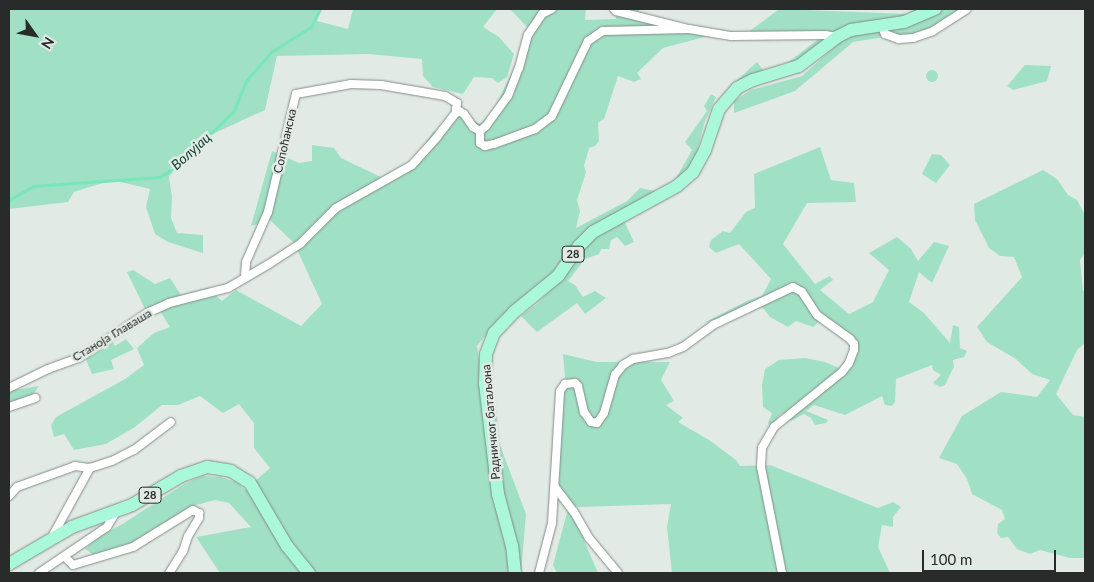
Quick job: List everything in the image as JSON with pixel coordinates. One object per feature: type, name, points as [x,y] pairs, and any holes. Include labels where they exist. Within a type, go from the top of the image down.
[{"type":"main road","name":"Радничког батаљона","points":[[515,573],[512,546],[498,494],[486,390],[486,354],[494,333],[514,312],[558,276],[579,246],[593,232],[677,186],[693,172],[705,150],[719,109],[728,95],[754,80],[799,66],[837,37],[857,28],[904,22],[936,9]]},
{"type":"main road","name":"28","points":[[9,564],[72,526],[138,503],[194,470],[207,467],[231,471],[246,480],[254,489],[287,546],[309,573]]},
{"type":"street","points":[[480,130],[486,126],[508,96],[519,68],[528,35],[542,14],[552,9]]},
{"type":"street","points":[[614,9],[616,12],[689,29],[738,36],[825,35],[837,37]]},
{"type":"street","points":[[881,25],[885,34],[899,38],[913,38],[933,32],[967,9]]},
{"type":"street","points":[[480,130],[480,143],[485,146],[535,128],[552,116],[588,41],[604,31],[689,29]]},
{"type":"street","name":"Сопоћанска","points":[[245,277],[246,262],[268,212],[296,94],[351,84],[381,85],[445,96],[457,103],[456,109]]},
{"type":"street","points":[[456,109],[464,114],[473,127],[480,130]]},
{"type":"street","name":"Станоја Главаша","points":[[9,388],[48,369],[79,358],[148,313],[168,303],[228,288],[301,243],[336,208],[412,165],[438,137],[456,113],[456,109]]},
{"type":"street","points":[[539,573],[552,522],[556,487],[559,400],[560,391],[565,384],[575,383],[578,386],[584,412],[591,422],[597,423],[604,413],[615,375],[623,365],[633,359],[668,353],[683,347],[715,324],[789,288],[797,288],[802,292],[817,314],[850,339],[854,344],[854,350],[849,363],[842,372],[774,427],[762,448],[761,467],[782,573]]},
{"type":"street","points":[[9,407],[35,398]]},
{"type":"street","points":[[9,496],[17,487],[74,466],[90,468],[112,462],[134,450],[171,422]]},
{"type":"street","points":[[52,537],[90,468]]},
{"type":"street","points":[[556,487],[574,512],[589,538],[618,573]]},
{"type":"street","points":[[65,557],[73,565],[133,547],[194,510],[199,513],[199,518],[188,536],[183,551],[169,573]]},
{"type":"street","points":[[38,573],[65,557],[107,527],[116,512]]},
{"type":"green space","points":[[9,9],[319,9],[317,21],[348,29],[353,9],[497,9],[483,27],[499,37],[514,54],[507,77],[498,83],[492,78],[474,77],[463,94],[433,87],[423,76],[422,59],[368,54],[277,56],[265,110],[206,137],[187,153],[169,177],[172,197],[171,218],[177,233],[203,235],[203,253],[168,242],[155,234],[146,207],[150,189],[112,180],[74,192],[68,202],[9,209]]},
{"type":"green space","points":[[510,9],[586,9],[585,20],[616,19],[615,9],[639,9],[639,12],[685,25],[727,31],[663,48],[637,73],[641,79],[634,82],[618,76],[604,119],[598,123],[599,141],[595,146],[589,148],[584,166],[586,172],[577,200],[580,211],[576,228],[627,201],[640,188],[655,191],[588,229],[569,248],[553,272],[535,291],[502,315],[477,346],[504,538],[509,559],[508,573],[220,573],[196,537],[251,527],[229,503],[215,500],[196,505],[133,545],[94,555],[85,549],[97,538],[184,484],[203,476],[221,477],[238,483],[245,490],[270,468],[254,448],[254,423],[239,404],[223,413],[200,396],[178,405],[162,405],[135,427],[106,444],[74,450],[64,434],[54,437],[51,425],[56,417],[125,379],[144,365],[137,348],[154,333],[170,327],[156,305],[146,311],[127,272],[133,270],[155,284],[170,278],[181,295],[207,288],[222,301],[236,290],[301,326],[322,304],[294,243],[270,220],[251,226],[272,151],[299,163],[312,161],[312,145],[334,148],[341,158],[389,181],[415,158],[433,132],[440,130],[456,116],[470,118],[480,124],[493,111],[515,66],[528,28]]},
{"type":"green space","points":[[779,9],[907,14],[915,9],[972,9],[918,40],[884,37],[853,42],[795,91],[734,113],[734,101],[751,90],[802,76],[837,45],[839,31],[811,52],[782,67],[820,38],[746,34]]},
{"type":"green space","points":[[757,62],[764,71],[734,83]]},
{"type":"green space","points":[[1025,65],[1051,66],[1047,81],[1013,90],[1007,86]]},
{"type":"green space","points":[[930,70],[934,70],[938,76],[934,82],[930,82],[926,78],[926,74]]},
{"type":"green space","points":[[711,94],[716,97],[705,121],[696,155],[688,169],[674,182],[692,150],[685,142],[707,111],[704,106]]},
{"type":"green space","points":[[820,147],[831,180],[854,183],[856,202],[807,203],[783,244],[815,284],[830,276],[833,280],[820,290],[849,314],[873,302],[889,270],[869,253],[897,237],[911,249],[918,261],[934,242],[949,246],[932,283],[919,272],[909,302],[924,313],[950,343],[953,325],[959,327],[960,348],[967,351],[964,357],[953,360],[954,367],[945,385],[940,387],[933,383],[941,375],[933,370],[932,365],[896,379],[895,402],[892,406],[885,405],[882,396],[845,415],[814,405],[806,411],[828,420],[826,423],[815,425],[811,418],[804,414],[791,421],[782,413],[770,426],[768,423],[772,413],[763,407],[762,385],[765,369],[779,360],[805,358],[825,362],[839,368],[849,356],[850,348],[847,338],[819,322],[813,327],[796,321],[788,327],[770,317],[762,307],[704,323],[747,301],[762,296],[771,279],[739,244],[716,253],[709,247],[711,240],[723,231],[730,233],[746,212],[755,208],[754,174]]},
{"type":"green space","points":[[932,154],[941,155],[950,165],[936,183],[922,174]]},
{"type":"green space","points":[[1043,170],[1057,179],[1068,195],[1077,200],[1085,215],[1085,253],[1080,260],[1083,291],[1085,292],[1085,343],[1077,350],[1056,394],[1073,415],[1085,417],[1085,558],[1070,558],[1040,550],[1030,554],[1017,549],[1008,537],[1001,538],[997,533],[998,524],[1005,519],[1002,510],[972,494],[967,479],[957,464],[939,458],[962,416],[1001,392],[1037,397],[1050,380],[1032,374],[1016,359],[987,342],[977,327],[1022,277],[1014,257],[1000,256],[989,248],[975,220],[974,204]]},
{"type":"green space","points":[[623,219],[634,242],[625,246],[617,237],[611,240],[609,249],[601,249],[599,254],[585,259],[568,281],[575,285],[583,297],[595,291],[606,298],[585,314],[577,303],[537,332],[521,316],[555,286],[585,245]]},
{"type":"green space","points":[[111,339],[115,346],[126,339],[134,349],[111,360],[114,369],[92,374],[85,357]]},
{"type":"green space","points":[[563,354],[597,362],[670,362],[661,380],[674,401],[666,405],[683,418],[678,422],[709,440],[736,460],[740,466],[770,465],[878,508],[893,502],[901,507],[893,517],[893,527],[882,525],[878,547],[890,573],[672,573],[667,527],[671,504],[580,507],[569,505],[552,478],[565,377]]},
{"type":"green space","points":[[39,386],[31,397],[9,405],[9,391]]},
{"type":"green space","points":[[498,440],[526,514],[521,573],[510,514],[499,475]]},
{"type":"green space","points":[[569,505],[598,573],[557,573],[553,565]]},
{"type":"waterway","name":"Волујац","points":[[9,200],[33,186],[160,177],[179,164],[234,111],[246,81],[271,52],[311,27],[320,9]]}]
